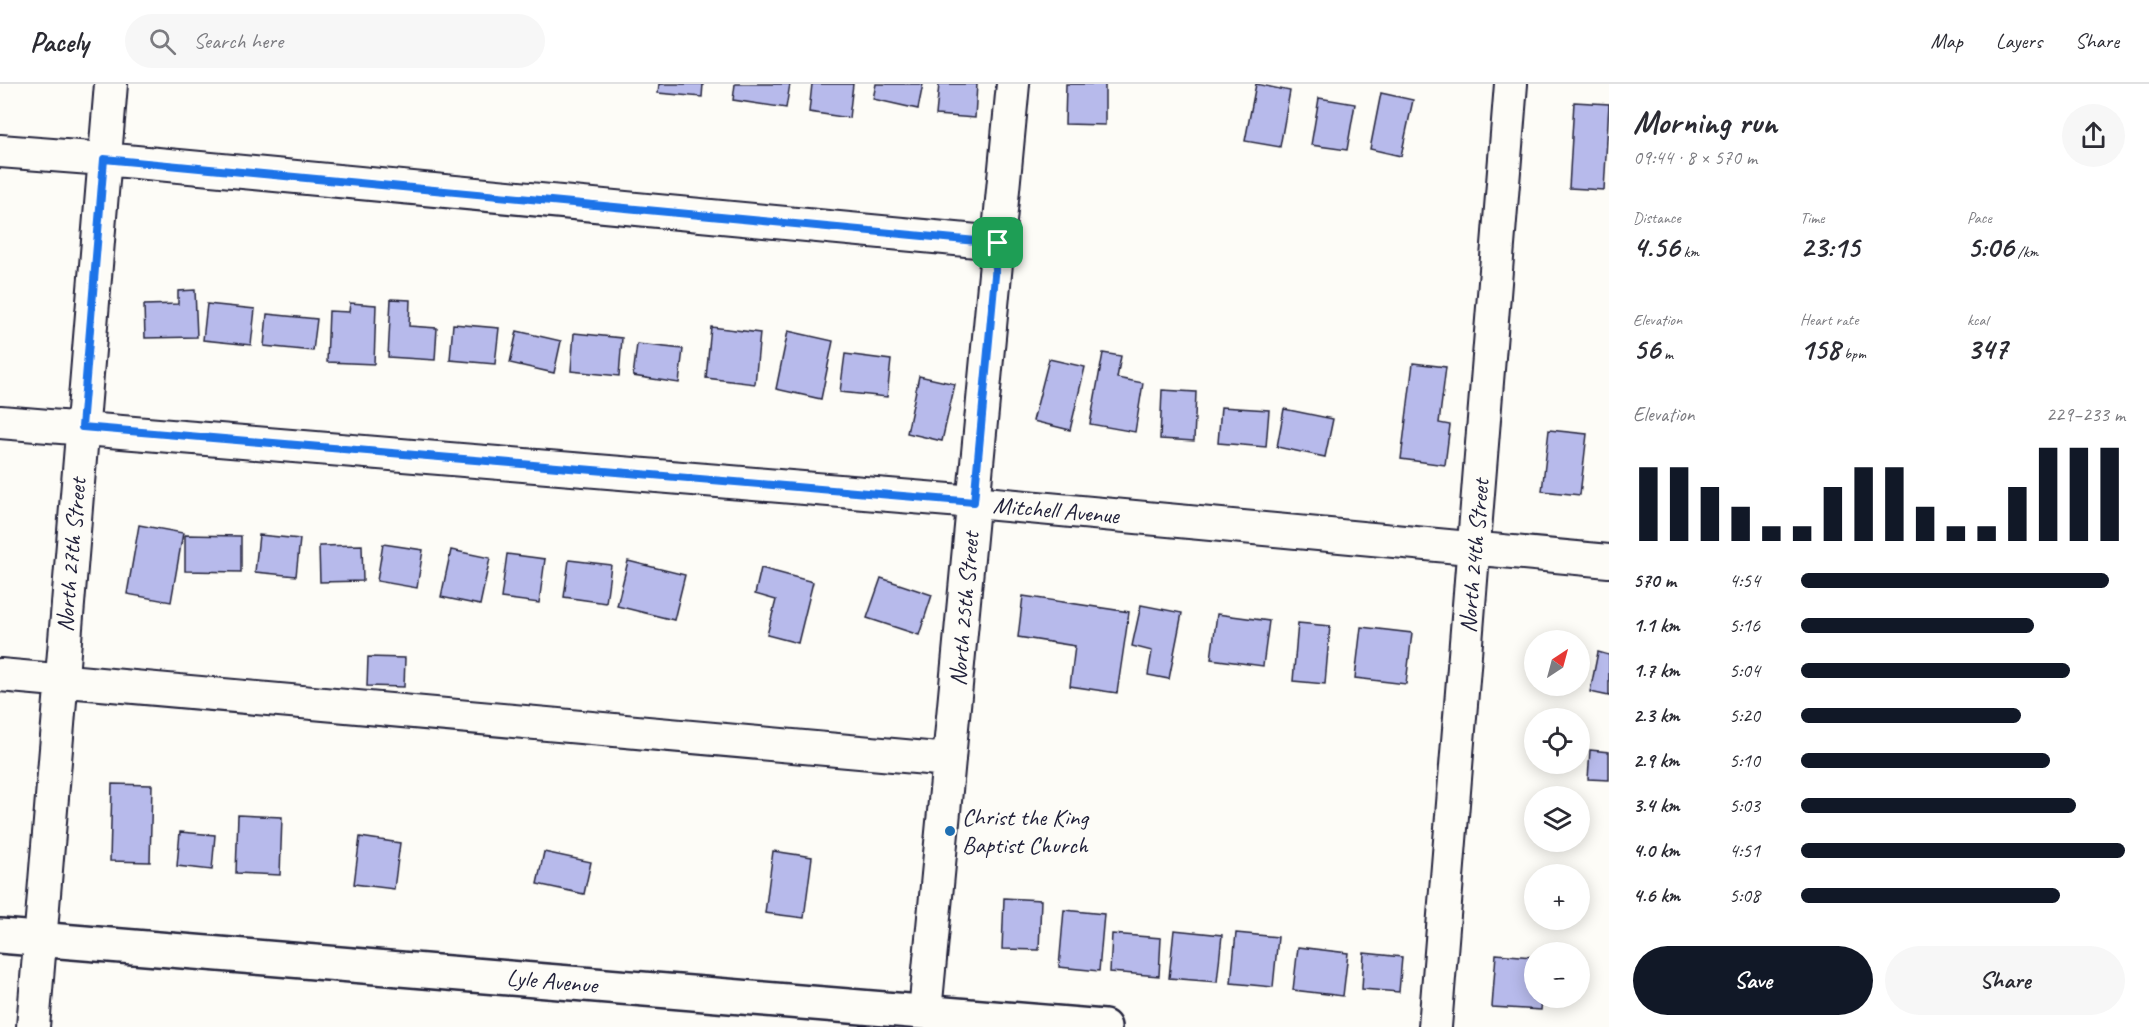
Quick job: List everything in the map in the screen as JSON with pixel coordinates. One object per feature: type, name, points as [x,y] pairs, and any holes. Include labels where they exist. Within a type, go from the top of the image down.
[{"type":"main road","name":"Lyle Avenue","points":[[0,936],[925,1020],[1104,1027]]},
{"type":"street","name":"North 27th Street","points":[[33,1027],[111,84]]},
{"type":"street","name":"North 25th Street","points":[[925,1020],[1013,84]]},
{"type":"street","name":"North 24th Street","points":[[1435,1027],[1511,84]]},
{"type":"street","points":[[0,151],[998,243]]},
{"type":"street","name":"Mitchell Avenue","points":[[0,422],[974,502],[1609,561]]},
{"type":"street","points":[[0,675],[949,760]]},
{"type":"building","points":[[659,84],[703,84],[702,97],[658,93]]},
{"type":"building","points":[[735,84],[790,84],[786,108],[733,100]]},
{"type":"building","points":[[812,84],[853,84],[849,118],[809,112]]},
{"type":"building","points":[[876,84],[923,84],[918,109],[873,99]]},
{"type":"building","points":[[939,84],[977,84],[975,118],[936,115]]},
{"type":"building","points":[[1066,84],[1105,84],[1105,125],[1065,124]]},
{"type":"building","points":[[1256,84],[1290,91],[1280,147],[1245,141]]},
{"type":"building","points":[[1381,93],[1413,100],[1401,156],[1370,149]]},
{"type":"building","points":[[1319,98],[1355,104],[1347,150],[1311,145]]},
{"type":"building","points":[[1574,102],[1609,104],[1604,190],[1569,188]]},
{"type":"building","points":[[195,290],[197,337],[145,338],[144,305],[178,304],[178,291]]},
{"type":"building","points":[[391,299],[410,300],[409,326],[437,328],[435,360],[388,357]]},
{"type":"building","points":[[350,303],[376,305],[374,364],[327,362],[329,311],[349,312]]},
{"type":"building","points":[[207,304],[255,309],[251,345],[203,340]]},
{"type":"building","points":[[267,314],[317,319],[313,351],[264,346]]},
{"type":"building","points":[[453,324],[499,328],[495,364],[450,360]]},
{"type":"building","points":[[711,327],[760,333],[755,384],[706,378]]},
{"type":"building","points":[[517,331],[561,341],[554,373],[510,363]]},
{"type":"building","points":[[788,331],[833,341],[821,399],[776,389]]},
{"type":"building","points":[[574,333],[622,338],[619,376],[571,371]]},
{"type":"building","points":[[637,344],[683,349],[679,383],[633,376]]},
{"type":"building","points":[[1103,353],[1121,356],[1117,378],[1143,383],[1135,432],[1090,424]]},
{"type":"building","points":[[845,354],[891,360],[887,397],[840,392]]},
{"type":"building","points":[[1049,359],[1085,367],[1070,430],[1033,421]]},
{"type":"building","points":[[1413,363],[1446,367],[1439,423],[1450,425],[1445,465],[1401,459]]},
{"type":"building","points":[[919,376],[955,384],[942,441],[907,433]]},
{"type":"building","points":[[1162,390],[1196,392],[1194,441],[1160,439]]},
{"type":"building","points":[[1221,407],[1269,410],[1266,447],[1218,443]]},
{"type":"building","points":[[1284,409],[1333,419],[1325,457],[1277,447]]},
{"type":"building","points":[[1549,430],[1587,434],[1580,495],[1542,491]]},
{"type":"building","points":[[139,525],[183,533],[171,602],[127,594]]},
{"type":"building","points":[[185,535],[241,536],[241,572],[185,571]]},
{"type":"building","points":[[259,535],[300,539],[296,576],[255,572]]},
{"type":"building","points":[[383,544],[423,550],[417,588],[377,581]]},
{"type":"building","points":[[362,545],[363,581],[320,582],[319,546]]},
{"type":"building","points":[[451,550],[490,558],[480,605],[441,597]]},
{"type":"building","points":[[507,554],[545,559],[539,603],[501,598]]},
{"type":"building","points":[[569,560],[611,565],[606,603],[564,597]]},
{"type":"building","points":[[628,561],[685,575],[674,620],[617,606]]},
{"type":"building","points":[[761,568],[813,582],[798,643],[767,635],[776,600],[755,594]]},
{"type":"building","points":[[881,578],[932,595],[919,635],[867,618]]},
{"type":"building","points":[[1023,596],[1129,612],[1117,693],[1070,686],[1075,646],[1018,637]]},
{"type":"building","points":[[1141,605],[1182,613],[1169,679],[1148,675],[1152,651],[1132,646]]},
{"type":"building","points":[[1217,614],[1269,621],[1263,666],[1211,659]]},
{"type":"building","points":[[1298,623],[1330,626],[1325,684],[1293,681]]},
{"type":"building","points":[[1361,627],[1412,633],[1406,684],[1355,678]]},
{"type":"building","points":[[1598,652],[1609,655],[1609,696],[1590,692]]},
{"type":"building","points":[[368,657],[405,658],[404,687],[367,686]]},
{"type":"building","points":[[1590,750],[1609,752],[1609,780],[1588,779]]},
{"type":"building","points":[[112,784],[152,785],[150,862],[110,861]]},
{"type":"building","points":[[238,815],[282,817],[280,875],[236,873]]},
{"type":"building","points":[[180,832],[215,835],[212,870],[177,866]]},
{"type":"building","points":[[360,837],[400,843],[394,889],[354,884]]},
{"type":"building","points":[[773,851],[812,857],[804,918],[765,913]]},
{"type":"building","points":[[544,852],[591,862],[584,894],[537,884]]},
{"type":"building","points":[[1004,898],[1041,900],[1039,950],[1002,949]]},
{"type":"building","points":[[1064,910],[1104,914],[1099,971],[1059,967]]},
{"type":"building","points":[[1174,930],[1222,935],[1217,982],[1169,978]]},
{"type":"building","points":[[1236,933],[1278,937],[1273,987],[1231,983]]},
{"type":"building","points":[[1112,934],[1161,938],[1159,976],[1110,972]]},
{"type":"building","points":[[1298,947],[1348,953],[1343,996],[1293,990]]},
{"type":"building","points":[[1364,953],[1402,957],[1399,992],[1362,989]]},
{"type":"building","points":[[1496,954],[1524,956],[1524,1008],[1541,1008],[1541,1010],[1492,1007]]},
{"type":"place","name":"Christ the King Baptist Church","points":[[950,831]]},
{"type":"route","points":[[104,159],[998,243],[974,502],[82,427],[104,159]]}]
